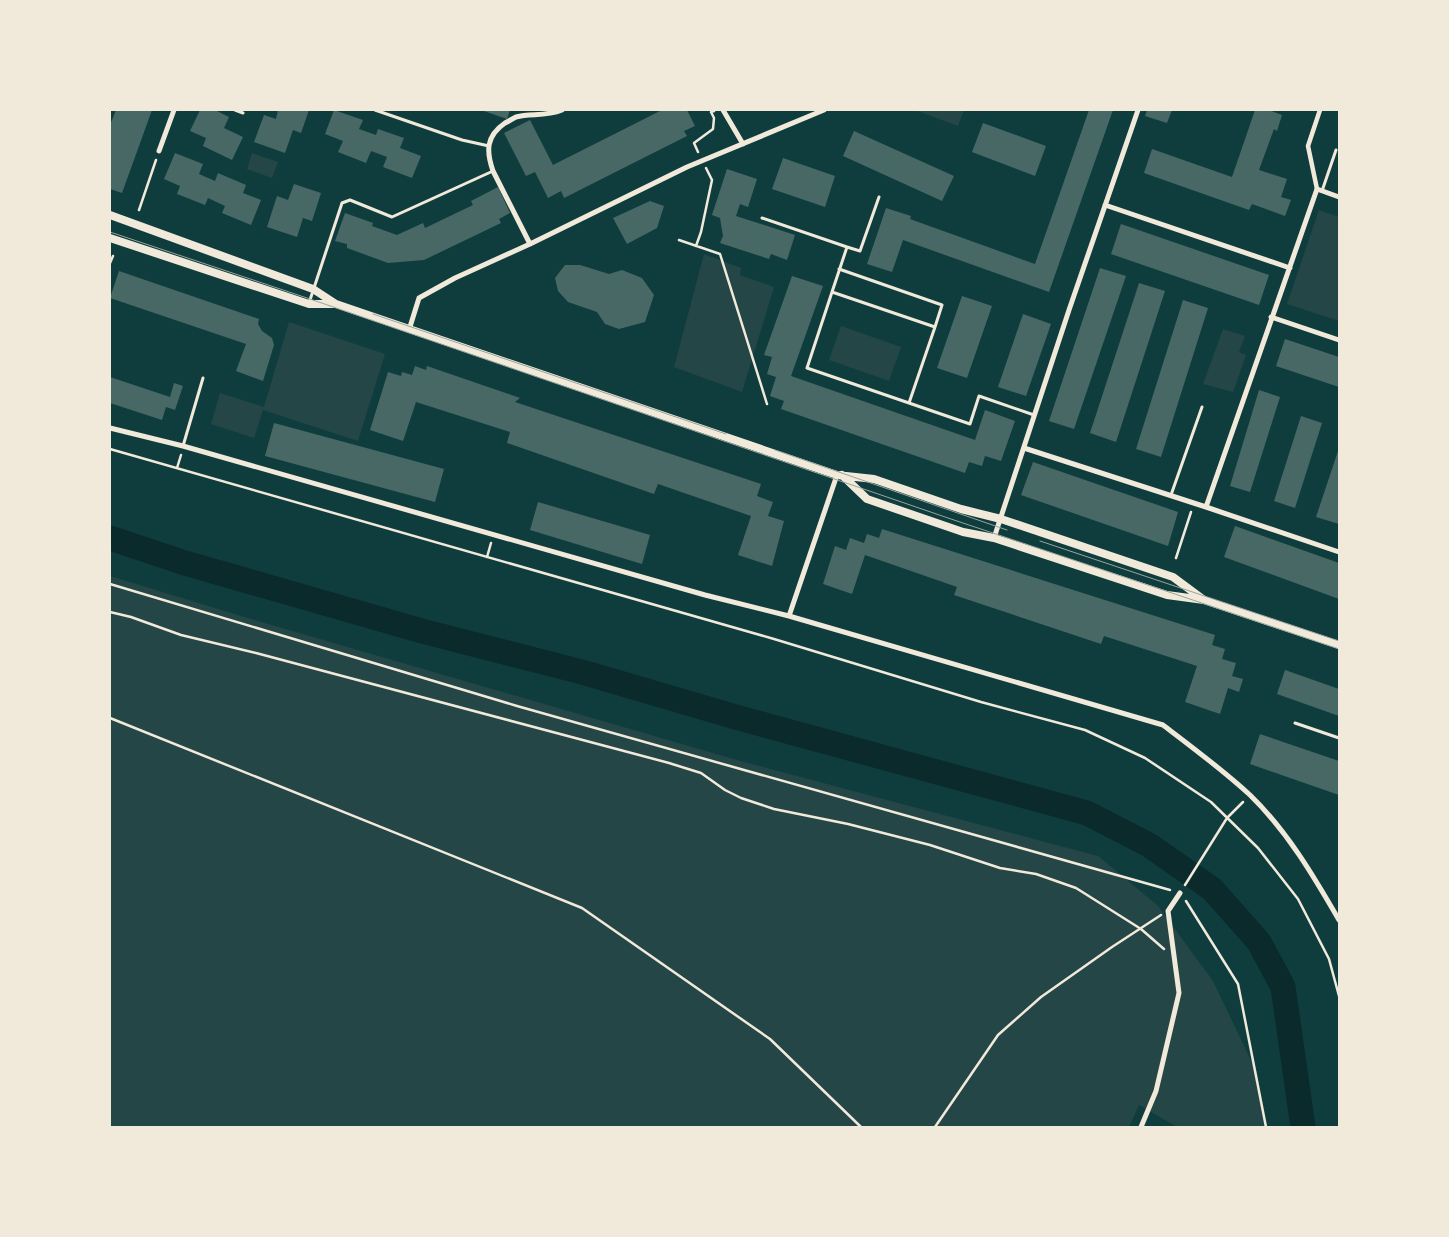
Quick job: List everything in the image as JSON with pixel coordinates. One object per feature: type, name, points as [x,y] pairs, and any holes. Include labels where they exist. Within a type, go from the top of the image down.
[{"type":"street","points":[[160,151],[174,110]]},
{"type":"street","points":[[530,244],[494,171],[489,159],[489,146],[496,129],[513,118],[526,113],[548,115],[562,110]]},
{"type":"street","points":[[723,110],[743,144]]},
{"type":"street","points":[[409,330],[419,298],[455,278],[702,161],[824,110]]},
{"type":"street","points":[[994,538],[1138,110]]},
{"type":"street","points":[[1206,507],[1271,317],[1320,190],[1308,146],[1320,110]]},
{"type":"street","points":[[1320,190],[1339,196]]},
{"type":"street","points":[[1105,205],[1290,268]]},
{"type":"street","points":[[110,215],[313,289],[336,304],[409,330],[840,475],[874,479],[1173,577],[1204,600]]},
{"type":"street","points":[[110,238],[309,304],[336,304]]},
{"type":"street","points":[[1271,317],[1339,340]]},
{"type":"street","points":[[110,428],[183,446],[705,594],[789,616],[1163,725],[1250,795],[1277,825],[1307,865],[1339,920]]},
{"type":"street","points":[[1024,448],[1339,552]]},
{"type":"street","points":[[840,475],[867,499],[963,532],[994,538],[1167,595],[1204,600],[1339,645]]},
{"type":"street","points":[[789,616],[840,475]]},
{"type":"street","points":[[1141,1127],[1156,1091],[1179,993],[1168,911],[1180,893]]},
{"type":"lane","points":[[236,110],[243,113]]},
{"type":"lane","points":[[375,110],[462,140],[489,146]]},
{"type":"lane","points":[[1320,190],[1336,150]]},
{"type":"lane","points":[[309,304],[342,203],[350,200],[392,217],[494,171]]},
{"type":"lane","points":[[762,218],[860,251],[879,197]]},
{"type":"lane","points":[[847,246],[806,368],[970,424],[979,396],[1034,415]]},
{"type":"lane","points":[[839,269],[942,305],[909,403]]},
{"type":"lane","points":[[832,292],[934,327]]},
{"type":"lane","points":[[183,446],[203,378]]},
{"type":"lane","points":[[1171,496],[1202,407]]},
{"type":"lane","points":[[1295,723],[1339,738]]},
{"type":"path","points":[[696,246],[701,232],[712,180],[694,143],[713,129],[714,118],[711,112],[715,110]]},
{"type":"path","points":[[138,210],[160,151]]},
{"type":"path","points":[[678,240],[720,254],[766,404]]},
{"type":"path","points":[[110,263],[112,256]]},
{"type":"path","points":[[177,468],[183,446]]},
{"type":"path","points":[[110,449],[774,639],[981,702],[1085,730],[1145,758],[1211,802],[1258,848],[1298,899],[1329,959],[1339,996]]},
{"type":"path","points":[[1176,558],[1194,503]]},
{"type":"path","points":[[487,557],[494,534]]},
{"type":"path","points":[[110,584],[517,706],[1180,893],[1238,984],[1266,1127]]},
{"type":"path","points":[[110,612],[131,617],[181,635],[669,763],[701,773],[725,790],[741,798],[774,809],[857,826],[930,844],[1000,868],[1036,874],[1076,888],[1140,928],[1175,958]]},
{"type":"path","points":[[110,718],[582,908],[770,1039],[861,1127]]},
{"type":"path","points":[[1180,893],[1227,818],[1250,795]]},
{"type":"path","points":[[935,1127],[998,1035],[1041,997],[1140,928],[1168,911]]},
{"type":"shaded area","points":[[915,110],[964,110],[958,126]]},
{"type":"shaded area","points":[[252,153],[278,162],[272,178],[247,169]]},
{"type":"shaded area","points":[[1319,210],[1339,217],[1339,321],[1287,304]]},
{"type":"shaded area","points":[[704,254],[741,268],[740,275],[774,287],[742,392],[674,367]]},
{"type":"shaded area","points":[[289,322],[385,354],[358,441],[263,410],[254,438],[211,424],[220,393],[264,407]]},
{"type":"shaded area","points":[[841,326],[901,347],[889,381],[829,360]]},
{"type":"shaded area","points":[[1223,329],[1245,336],[1239,352],[1246,355],[1233,392],[1203,384]]},
{"type":"shaded area","points":[[110,576],[258,621],[737,760],[1098,856],[1158,906],[1213,981],[1257,1073],[1266,1127],[1177,1127],[1139,1105],[1129,1127],[110,1127]]},
{"type":"building","points":[[116,110],[152,110],[122,193],[110,189],[110,125]]},
{"type":"building","points":[[200,110],[215,110],[229,117],[224,128],[243,137],[232,160],[203,146],[206,138],[190,131]]},
{"type":"building","points":[[278,110],[309,110],[301,133],[293,130],[285,153],[254,142],[264,115],[276,119]]},
{"type":"building","points":[[334,110],[363,120],[359,129],[376,135],[378,129],[404,138],[400,148],[421,156],[412,178],[383,167],[387,157],[371,151],[366,163],[338,152],[343,141],[325,134]]},
{"type":"building","points":[[481,110],[510,110],[507,119]]},
{"type":"building","points":[[662,110],[687,110],[695,126],[684,131],[687,136],[564,198],[561,191],[548,198],[535,172],[526,176],[504,133],[530,120],[553,165]]},
{"type":"building","points":[[1089,110],[1113,110],[1049,292],[903,240],[892,272],[867,264],[886,208],[911,216],[910,219],[1035,264]]},
{"type":"building","points":[[1147,110],[1172,110],[1167,123],[1145,116]]},
{"type":"building","points":[[1255,110],[1269,110],[1282,115],[1277,131],[1274,129],[1259,170],[1287,179],[1281,197],[1291,200],[1285,216],[1252,204],[1249,210],[1144,173],[1152,149],[1232,177]]},
{"type":"building","points":[[983,123],[1046,146],[1035,176],[972,152]]},
{"type":"building","points":[[854,131],[954,176],[942,201],[843,156]]},
{"type":"building","points":[[175,153],[203,164],[199,174],[215,181],[218,173],[246,185],[243,193],[261,200],[251,225],[222,213],[225,206],[208,198],[205,205],[177,194],[180,186],[164,179]]},
{"type":"building","points":[[783,158],[835,176],[825,207],[772,189]]},
{"type":"building","points":[[727,169],[757,179],[748,207],[740,204],[736,216],[795,235],[787,260],[771,254],[769,259],[720,243],[723,236],[720,218],[712,215]]},
{"type":"building","points":[[294,184],[321,193],[312,221],[303,218],[297,237],[267,227],[277,196],[288,200]]},
{"type":"building","points":[[498,187],[510,213],[499,219],[501,223],[424,260],[388,263],[347,248],[347,244],[335,241],[345,213],[373,223],[372,226],[397,235],[423,223],[425,228],[473,205],[471,201]]},
{"type":"building","points":[[650,201],[664,206],[657,228],[627,244],[613,218]]},
{"type":"building","points":[[1121,224],[1269,275],[1259,305],[1111,254]]},
{"type":"building","points":[[565,265],[580,265],[609,274],[622,270],[642,278],[654,295],[645,322],[619,329],[605,324],[597,312],[568,302],[558,291],[555,278]]},
{"type":"building","points":[[1100,268],[1126,276],[1074,429],[1049,421]]},
{"type":"building","points":[[119,271],[259,319],[258,324],[262,331],[272,338],[274,345],[263,381],[236,371],[246,344],[110,298]]},
{"type":"building","points":[[792,276],[823,286],[791,376],[975,440],[985,410],[1015,421],[1001,461],[985,456],[982,466],[969,462],[965,473],[781,409],[784,401],[770,396],[776,377],[767,374],[772,357],[764,355]]},
{"type":"building","points":[[1139,283],[1165,291],[1116,442],[1090,433]]},
{"type":"building","points":[[962,296],[992,306],[967,378],[937,368]]},
{"type":"building","points":[[1183,300],[1208,308],[1161,457],[1136,449]]},
{"type":"building","points":[[1023,314],[1051,324],[1026,396],[998,387]]},
{"type":"building","points":[[1285,339],[1339,357],[1339,387],[1276,366]]},
{"type":"building","points":[[415,366],[426,370],[427,366],[520,398],[515,402],[761,484],[757,496],[773,502],[768,516],[784,521],[772,566],[738,555],[751,516],[658,484],[654,494],[507,443],[510,432],[416,402],[403,441],[370,430],[388,372],[401,376],[402,372],[412,375]]},
{"type":"building","points":[[110,377],[170,397],[174,383],[183,386],[175,410],[166,407],[162,420],[110,403]]},
{"type":"building","points":[[1259,390],[1280,397],[1250,492],[1230,486]]},
{"type":"building","points":[[1301,416],[1322,423],[1295,508],[1274,501]]},
{"type":"building","points":[[274,423],[444,469],[435,502],[265,456]]},
{"type":"building","points":[[1339,448],[1339,524],[1316,517]]},
{"type":"building","points":[[1033,462],[1178,512],[1168,546],[1021,495]]},
{"type":"building","points":[[538,502],[650,535],[642,564],[530,530]]},
{"type":"building","points":[[1235,526],[1339,563],[1339,599],[1224,557]]},
{"type":"building","points":[[882,529],[1215,635],[1212,645],[1225,649],[1222,659],[1236,663],[1232,676],[1243,679],[1239,692],[1228,688],[1220,714],[1185,702],[1197,666],[1104,636],[1101,644],[954,595],[957,587],[865,555],[852,594],[823,584],[835,546],[846,550],[850,538],[864,543],[867,534],[879,538]]},
{"type":"building","points":[[1285,670],[1339,689],[1339,716],[1277,694]]},
{"type":"building","points":[[1260,734],[1339,761],[1339,795],[1250,764]]},
{"type":"waterway","points":[[110,538],[185,563],[422,631],[582,672],[739,718],[1087,813],[1149,845],[1212,889],[1259,942],[1283,987],[1303,1127]]},
{"type":"tram line","points":[[110,232],[951,519],[1339,649]]},
{"type":"tram line","points":[[373,314],[726,434]]},
{"type":"tram line","points":[[775,450],[1007,530]]},
{"type":"tram line","points":[[1040,541],[1339,641]]}]
